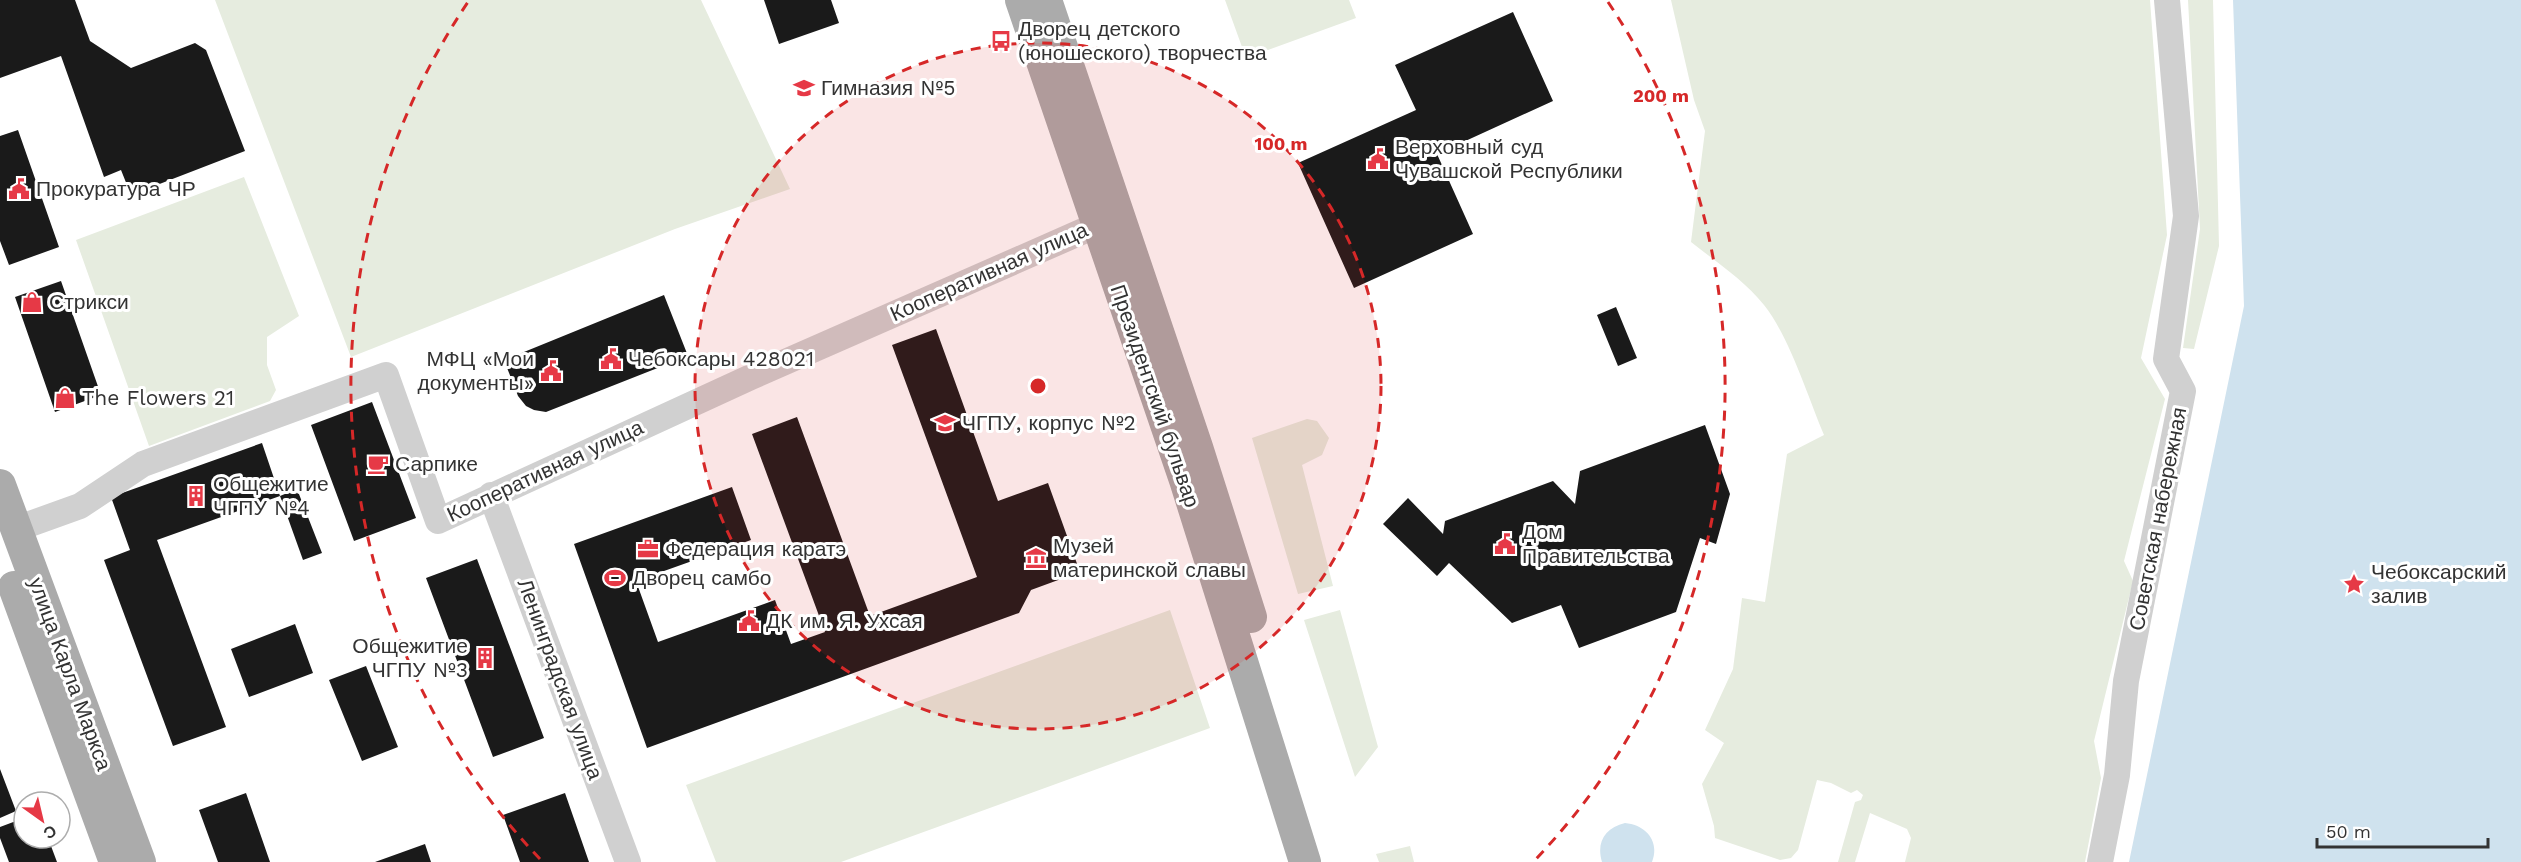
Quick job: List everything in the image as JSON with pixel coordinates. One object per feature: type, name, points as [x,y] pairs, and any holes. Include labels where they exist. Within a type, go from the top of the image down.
[{"type":"main road","name":"Президентский бульвар","points":[[1021,0],[1072,113]]},
{"type":"main road","name":"Президентский бульвар","points":[[1046,0],[1072,113],[1187,451],[1301,813],[1326,862]]},
{"type":"main road","name":"улица Карла Маркса","points":[[0,485],[5,538],[115,862]]},
{"type":"main road","name":"улица Карла Маркса","points":[[5,538],[140,862]]},
{"type":"main road","name":"Президентский бульвар","points":[[1301,813],[1305,862]]},
{"type":"street","name":"Советская набережная","points":[[2100,862],[2117,775],[2126,681],[2183,391],[2166,358],[2186,216],[2167,0]]},
{"type":"street","name":"Кооперативная улица","points":[[5,538],[80,506],[142,464],[386,375],[438,521],[741,382],[1108,221]]},
{"type":"street","name":"Ленинградская улица","points":[[491,495],[628,862]]},
{"type":"shaded area","points":[[215,0],[701,0],[790,189],[675,229],[351,357]]},
{"type":"shaded area","points":[[1225,0],[1349,0],[1356,18],[1246,58]]},
{"type":"shaded area","points":[[1671,0],[2150,0],[2167,235],[2141,358],[2165,399],[2124,561],[2133,581],[2094,741],[2101,778],[2085,862],[1905,862],[1911,838],[1907,829],[1870,813],[1855,862],[1838,862],[1855,802],[1861,800],[1863,795],[1857,790],[1851,793],[1831,783],[1817,780],[1798,850],[1791,858],[1780,860],[1715,838],[1714,826],[1702,784],[1724,743],[1705,730],[1733,669],[1742,598],[1765,602],[1787,454],[1824,435],[1790,350],[1773,318],[1748,287],[1691,242],[1705,131],[1694,100]]},
{"type":"shaded area","points":[[2188,0],[2213,0],[2219,246],[2194,349],[2183,348],[2200,229]]},
{"type":"shaded area","points":[[244,177],[299,316],[267,337],[267,365],[276,390],[270,401],[149,446],[76,240]]},
{"type":"shaded area","points":[[1307,419],[1317,421],[1329,438],[1322,455],[1302,465],[1333,586],[1298,594],[1252,438]]},
{"type":"shaded area","points":[[1170,610],[1210,728],[841,862],[716,862],[686,785]]},
{"type":"shaded area","points":[[1340,610],[1378,747],[1355,777],[1304,620]]},
{"type":"shaded area","points":[[1410,846],[1414,862],[1379,862],[1376,854]]},
{"type":"water","name":"Чебоксарский залив","points":[[2233,0],[2521,0],[2521,862],[2129,862],[2244,306]]},
{"type":"water","points":[[1625,823],[1639,827],[1649,835],[1654,847],[1652,862],[1602,862],[1601,842],[1612,828]]},
{"type":"building","points":[[0,0],[75,0],[90,41],[131,68],[195,43],[206,50],[245,151],[131,195],[121,170],[104,177],[61,56],[0,78]]},
{"type":"building","points":[[764,0],[831,0],[839,23],[779,44]]},
{"type":"building","points":[[1513,12],[1553,101],[1437,154],[1473,234],[1354,288],[1298,163],[1416,110],[1395,65]]},
{"type":"building","name":"Прокуратура ЧР","points":[[18,130],[59,247],[9,265],[0,241],[0,136]]},
{"type":"building","points":[[61,281],[101,395],[55,412],[15,297]]},
{"type":"building","points":[[664,295],[688,356],[546,412],[526,406],[518,396],[504,360]]},
{"type":"building","points":[[1616,307],[1637,358],[1618,366],[1597,315]]},
{"type":"building","points":[[936,329],[998,501],[1048,483],[1080,572],[1031,590],[1019,613],[647,748],[574,544],[732,487],[751,540],[636,581],[658,642],[775,600],[791,644],[825,632],[752,434],[797,417],[870,616],[977,577],[892,345]]},
{"type":"building","points":[[372,402],[416,518],[354,541],[311,425]]},
{"type":"building","points":[[1705,425],[1730,494],[1716,544],[1700,538],[1676,612],[1579,648],[1561,605],[1512,623],[1449,563],[1437,576],[1383,524],[1408,498],[1443,534],[1445,521],[1553,481],[1575,504],[1580,471]]},
{"type":"building","points":[[262,443],[280,496],[157,540],[226,727],[173,746],[104,560],[130,550],[111,497]]},
{"type":"building","points":[[297,489],[322,553],[303,560],[280,496]]},
{"type":"building","name":"Общежитие ЧГПУ №3","points":[[477,559],[544,738],[493,757],[426,578]]},
{"type":"building","points":[[295,624],[313,673],[249,697],[231,649]]},
{"type":"building","points":[[366,666],[398,747],[362,761],[329,680]]},
{"type":"building","points":[[0,769],[12,800],[12,813],[0,818]]},
{"type":"building","points":[[246,793],[270,862],[218,862],[199,810]]},
{"type":"building","points":[[565,793],[589,862],[520,862],[503,815]]},
{"type":"building","points":[[12,822],[12,850],[52,850],[57,862],[9,862],[0,838],[0,827]]},
{"type":"building","points":[[425,844],[431,862],[375,862]]},
{"type":"place","name":"Дворец детского (юношеского) творчества","points":[[1001,41]]},
{"type":"place","name":"Гимназия №5","points":[[804,88]]},
{"type":"place","name":"Верховный суд Чувашской Республики","points":[[1378,159]]},
{"type":"place","name":"Прокуратура ЧР","points":[[19,189]]},
{"type":"place","name":"Стрикси","points":[[32,302]]},
{"type":"place","name":"Чебоксары 428021","points":[[611,359]]},
{"type":"place","name":"МФЦ «Мои документы»","points":[[551,371]]},
{"type":"place","name":"The Flowers 21","points":[[65,398]]},
{"type":"place","name":"ЧГПУ, корпус №2","points":[[945,423]]},
{"type":"place","name":"Сарпике","points":[[378,464]]},
{"type":"place","name":"Общежитие ЧГПУ №4","points":[[196,496]]},
{"type":"place","name":"Дом Правительства","points":[[1505,544]]},
{"type":"place","name":"Федерация каратэ","points":[[648,549]]},
{"type":"place","name":"Музей материнской славы","points":[[1036,558]]},
{"type":"place","name":"Дворец самбо","points":[[615,578]]},
{"type":"place","name":"Чебоксарский залив","points":[[2354,584]]},
{"type":"place","name":"ДК им. Я. Ухсая","points":[[749,621]]},
{"type":"place","name":"Общежитие ЧГПУ №3","points":[[485,658]]}]
